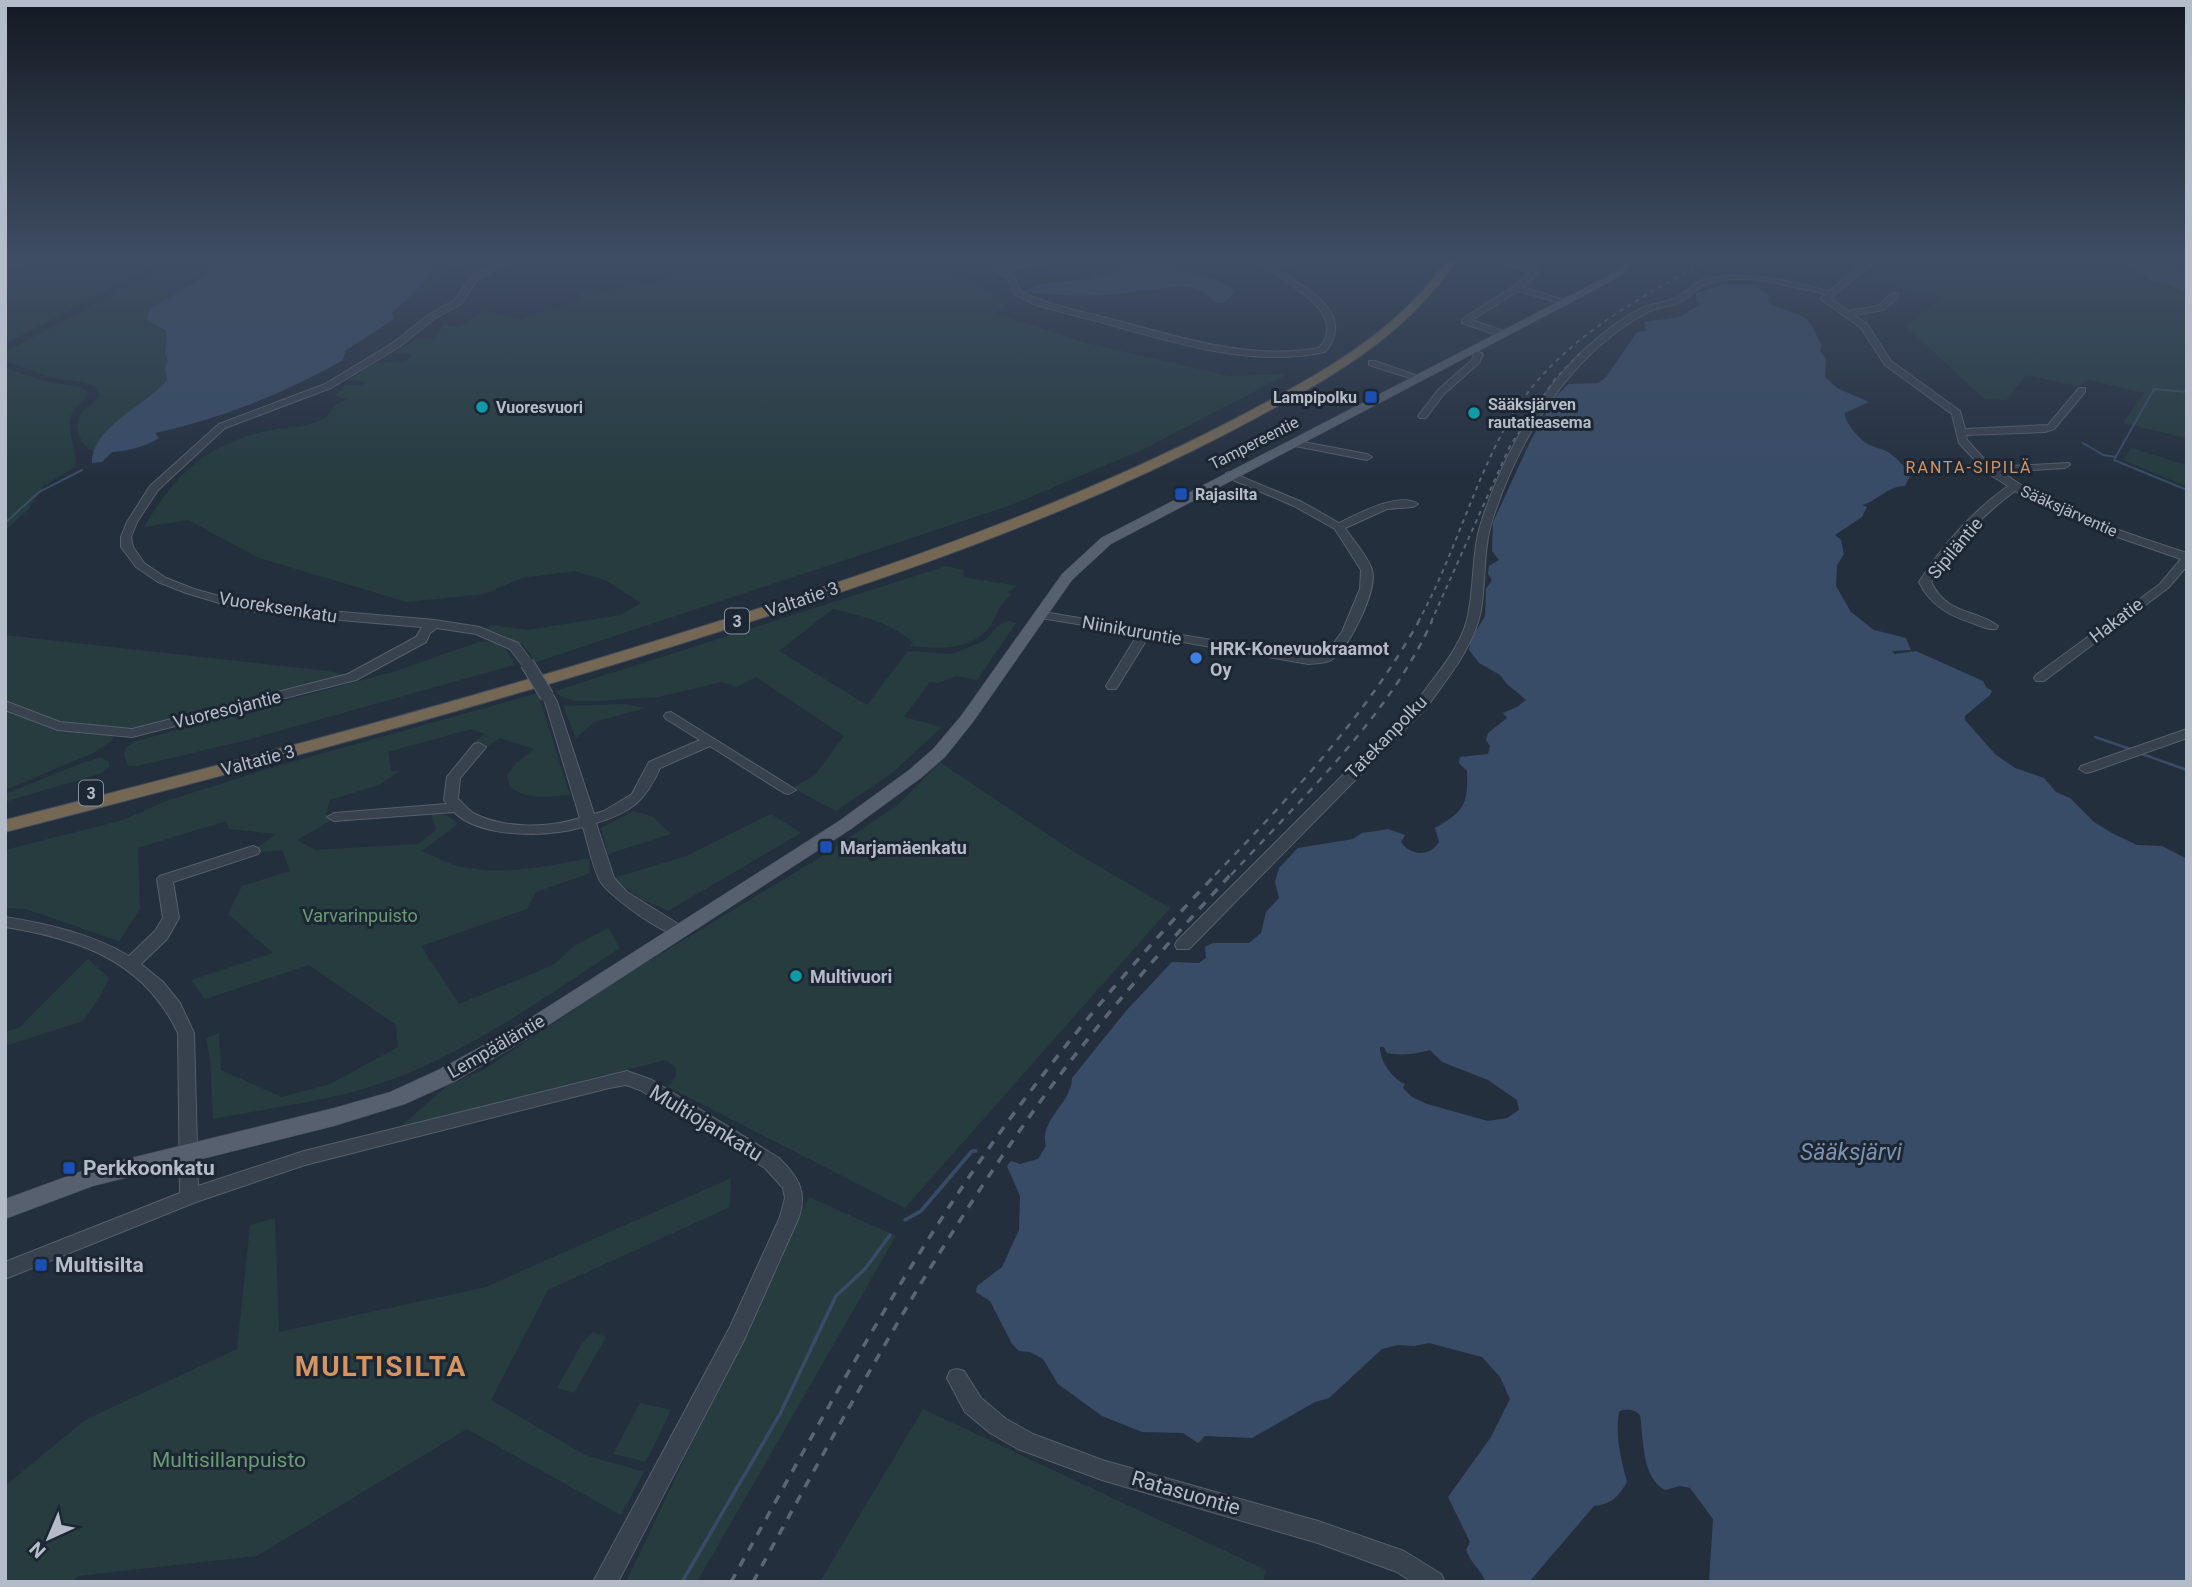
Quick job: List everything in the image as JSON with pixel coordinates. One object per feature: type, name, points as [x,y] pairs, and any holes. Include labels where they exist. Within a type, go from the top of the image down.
[{"type":"highway","name":"Valtatie 3","points":[[5,814],[411,708],[668,633],[870,567],[1048,500],[1244,410],[1339,355],[1367,333]]},
{"type":"highway","name":"Valtatie 3","points":[[5,826],[559,676],[788,605],[1002,528],[1128,476],[1226,429],[1304,386],[1382,333]]},
{"type":"main road","name":"Tampereentie","points":[[930,762],[967,719],[1076,566],[1106,541],[1503,334]]},
{"type":"main road","name":"Lempääläntie","points":[[5,1209],[90,1177],[334,1117],[422,1088],[520,1034],[845,825],[887,797],[930,762]]},
{"type":"street","name":"Vuoreksenkatu","points":[[411,333],[328,386],[217,429],[154,488],[132,522],[126,537],[127,547],[150,574],[174,586],[216,599],[283,611],[435,624],[497,636],[514,646],[551,702],[610,885],[632,903],[677,931]]},
{"type":"street","points":[[1151,333],[1177,340],[1262,352],[1299,354],[1322,350],[1333,333]]},
{"type":"street","name":"Tatekanpolku","points":[[1183,945],[1422,704],[1441,677],[1472,625],[1486,525],[1515,454],[1543,404],[1593,346],[1611,333]]},
{"type":"street","name":"Sääksjärventie","points":[[1869,333],[1888,363],[1957,413],[1962,441],[1990,470],[2014,487],[2110,531],[2187,557]]},
{"type":"street","points":[[1423,416],[1441,392],[1476,361],[1479,354],[1470,351]]},
{"type":"street","points":[[1372,363],[1419,377]]},
{"type":"street","points":[[1960,432],[2051,427],[2082,390]]},
{"type":"street","points":[[1293,443],[1367,457]]},
{"type":"street","points":[[1990,470],[2065,465]]},
{"type":"street","name":"Niinikuruntie","points":[[1041,614],[1308,660],[1323,659],[1331,655],[1348,633],[1360,607],[1369,579],[1365,566],[1339,527],[1298,504],[1230,475]]},
{"type":"street","name":"Sipiläntie","points":[[1992,626],[1931,597],[1926,582],[1929,574],[1958,541],[2001,495],[2014,487]]},
{"type":"street","points":[[1339,527],[1385,506],[1413,504]]},
{"type":"street","name":"Hakatie","points":[[2040,678],[2164,586],[2187,557]]},
{"type":"street","name":"Vuoresojantie","points":[[5,705],[58,726],[132,733],[352,677],[422,639],[424,631],[435,624]]},
{"type":"street","points":[[1112,686],[1145,633]]},
{"type":"street","points":[[671,716],[789,790]]},
{"type":"street","points":[[2086,769],[2187,733]]},
{"type":"street","points":[[479,747],[460,765],[452,781],[452,794],[457,807],[477,822],[508,830],[543,830],[589,821],[619,810],[637,797],[647,785],[654,765],[710,741]]},
{"type":"street","points":[[334,817],[457,807]]},
{"type":"street","points":[[129,966],[160,935],[171,918],[165,879],[253,851]]},
{"type":"street","points":[[5,922],[72,936],[89,943],[156,984],[173,1002],[187,1033],[188,1198]]},
{"type":"street","name":"Multiojankatu","points":[[5,1271],[188,1198],[304,1158],[592,1085],[627,1078],[646,1086],[772,1163],[793,1188],[794,1200],[773,1255],[732,1342],[606,1580]]},
{"type":"street","name":"Ratasuontie","points":[[957,1378],[972,1405],[998,1426],[1026,1442],[1102,1470],[1318,1532],[1404,1563],[1433,1582]]},
{"type":"green space","points":[[5,333],[26,333],[5,344]]},
{"type":"green space","points":[[41,333],[165,333],[167,336],[164,350],[168,361],[166,382],[136,409],[112,425],[94,452],[81,440],[78,423],[82,412],[100,396],[98,389],[87,383],[49,377],[5,362],[5,352]]},
{"type":"green space","points":[[438,333],[1056,333],[1229,376],[1288,374],[1144,449],[1009,506],[536,662],[523,645],[484,629],[491,625],[528,630],[620,615],[641,603],[605,580],[575,571],[522,578],[485,594],[407,602],[259,558],[188,520],[144,527],[180,477],[209,454],[245,437],[309,425],[323,419],[335,406],[348,399],[335,396],[345,385],[362,385],[366,382],[349,380],[376,363],[404,362],[412,355],[394,353],[418,338],[434,339]]},
{"type":"green space","points":[[1914,333],[2187,333],[2187,438],[2123,423],[2144,393],[2089,380],[2077,386],[2026,375],[2006,400],[1984,399]]},
{"type":"green space","points":[[5,368],[45,381],[81,387],[88,393],[71,416],[75,467],[44,486],[27,511],[5,530]]},
{"type":"green space","points":[[2131,448],[2187,465],[2187,487],[2123,460]]},
{"type":"green space","points":[[946,566],[964,570],[963,577],[1018,586],[1007,592],[1012,594],[1001,606],[991,625],[975,640],[943,648],[910,646],[913,642],[885,625],[833,609],[779,651],[867,705],[908,651],[952,654],[984,641],[1000,624],[1008,621],[1016,623],[977,680],[956,676],[938,683],[930,682],[904,717],[942,727],[892,773],[836,811],[793,788],[815,775],[844,736],[756,677],[736,687],[722,682],[658,697],[575,701],[560,696],[555,691]]},
{"type":"green space","points":[[5,635],[346,675],[154,726],[124,730],[63,725],[5,702]]},
{"type":"green space","points":[[479,642],[491,642],[501,646],[514,665],[247,740],[138,766],[128,766],[124,755],[126,747],[136,741],[396,671]]},
{"type":"green space","name":"Varvarinpuisto","points":[[538,693],[570,795],[532,796],[510,787],[507,775],[516,763],[534,749],[500,738],[486,747],[473,742],[485,734],[471,729],[388,752],[391,771],[400,771],[379,785],[330,800],[326,814],[332,820],[297,840],[315,850],[418,844],[436,830],[431,814],[439,814],[458,824],[422,851],[453,865],[507,870],[589,858],[590,873],[536,892],[527,909],[421,946],[459,1004],[553,965],[574,946],[608,928],[620,948],[490,1032],[421,1068],[349,1093],[213,1119],[206,1038],[219,1033],[221,1070],[282,1097],[330,1084],[398,1047],[396,1025],[309,965],[205,999],[191,980],[273,953],[228,914],[242,886],[290,871],[282,850],[260,852],[258,847],[276,834],[229,829],[226,821],[138,848],[140,909],[119,941],[25,909],[5,908],[5,850],[123,820],[166,801],[274,767]]},
{"type":"green space","points":[[624,704],[646,708],[594,722],[576,738],[563,706]]},
{"type":"green space","points":[[5,708],[17,714],[111,734],[114,739],[93,753],[5,790]]},
{"type":"green space","points":[[101,757],[109,762],[109,767],[102,773],[5,802],[5,794]]},
{"type":"green space","points":[[940,762],[1071,850],[1170,908],[905,1208],[668,1087],[676,1076],[676,1068],[666,1060],[400,1127],[447,1086],[485,1069],[624,976],[819,858],[899,804]]},
{"type":"green space","points":[[634,811],[653,817],[671,834],[608,854],[601,828]]},
{"type":"green space","points":[[771,814],[801,833],[668,911],[641,899],[613,878],[687,856]]},
{"type":"green space","points":[[88,959],[109,978],[83,1021],[5,1046],[5,1032],[20,1027]]},
{"type":"green space","name":"Multisillanpuisto","points":[[731,1178],[730,1207],[548,1290],[491,1400],[585,1455],[644,1472],[621,1515],[467,1429],[257,1556],[78,1576],[72,1582],[5,1582],[5,1486],[85,1420],[237,1349],[250,1225],[275,1218],[279,1332],[486,1287]]},
{"type":"green space","points":[[809,1197],[896,1236],[697,1582],[626,1582]]},
{"type":"green space","points":[[592,1332],[606,1337],[574,1393],[557,1388],[581,1345]]},
{"type":"green space","points":[[640,1403],[671,1410],[646,1462],[613,1454]]},
{"type":"green space","points":[[923,1409],[1266,1570],[1263,1582],[820,1582]]},
{"type":"water","points":[[166,333],[373,333],[346,350],[343,360],[275,394],[228,412],[155,433],[159,438],[148,444],[112,452],[102,462],[92,463],[94,450],[110,428],[167,380]]},
{"type":"water","name":"Sääksjärvi","points":[[1636,333],[1816,333],[1822,345],[1820,351],[1826,358],[1825,377],[1837,388],[1869,402],[1845,413],[1849,425],[1866,443],[1891,454],[1911,474],[1905,486],[1893,488],[1862,505],[1867,507],[1862,517],[1835,535],[1841,540],[1844,554],[1837,565],[1836,586],[1851,612],[1874,630],[1906,638],[1911,650],[1892,651],[1895,654],[1916,651],[1983,681],[1992,691],[1965,716],[1965,720],[1995,754],[2015,768],[2044,778],[2056,792],[2070,798],[2094,822],[2112,833],[2137,845],[2162,846],[2187,859],[2187,1582],[1709,1582],[1713,1519],[1690,1488],[1680,1486],[1665,1490],[1657,1484],[1645,1457],[1640,1415],[1627,1410],[1619,1412],[1618,1421],[1619,1448],[1627,1482],[1621,1492],[1614,1499],[1594,1506],[1529,1582],[1486,1582],[1470,1559],[1466,1550],[1470,1542],[1448,1497],[1491,1437],[1510,1399],[1500,1377],[1482,1357],[1429,1343],[1382,1349],[1329,1398],[1315,1402],[1252,1438],[1205,1436],[1198,1443],[1183,1433],[1142,1432],[1102,1416],[1058,1384],[1043,1359],[1030,1352],[1019,1351],[1012,1344],[990,1301],[976,1292],[977,1286],[1002,1267],[1019,1230],[1020,1196],[1007,1166],[1011,1161],[1020,1164],[1038,1159],[1046,1146],[1047,1128],[1067,1096],[1072,1078],[1126,1011],[1172,962],[1199,963],[1206,958],[1205,947],[1213,943],[1249,943],[1261,933],[1266,912],[1279,898],[1275,882],[1279,868],[1298,848],[1353,839],[1362,833],[1388,829],[1405,835],[1401,842],[1415,852],[1431,850],[1439,842],[1435,828],[1459,811],[1467,791],[1467,771],[1459,763],[1460,757],[1488,754],[1488,733],[1507,718],[1503,713],[1526,700],[1500,675],[1479,663],[1469,650],[1471,639],[1485,616],[1486,589],[1492,580],[1488,574],[1489,566],[1499,560],[1492,551],[1493,522],[1530,442],[1557,395],[1569,384],[1598,383],[1606,377]],"holes":[[[1380,1047],[1384,1047],[1387,1053],[1430,1050],[1442,1062],[1488,1080],[1517,1100],[1519,1110],[1507,1118],[1488,1121],[1427,1104],[1412,1097],[1403,1088],[1405,1084],[1388,1069]]]},
{"type":"waterway","points":[[2116,457],[2154,389],[2187,392]]},
{"type":"waterway","points":[[2083,443],[2103,455],[2116,457]]},
{"type":"waterway","points":[[2114,460],[2187,490]]},
{"type":"waterway","points":[[5,523],[39,492],[82,470]]},
{"type":"waterway","points":[[2095,737],[2130,749]]},
{"type":"waterway","points":[[2142,754],[2187,770]]},
{"type":"waterway","points":[[905,1220],[921,1211],[972,1151],[976,1151]]},
{"type":"waterway","points":[[682,1582],[780,1414],[836,1296],[865,1269],[890,1235]]},
{"type":"railway","points":[[1418,622],[1507,424],[1525,396],[1547,371],[1589,333]]},
{"type":"railway","points":[[1431,622],[1510,446],[1555,379],[1583,350]]},
{"type":"railway","points":[[1215,875],[1299,785],[1351,723],[1419,621]]},
{"type":"railway","points":[[1231,875],[1342,755],[1368,723],[1393,690],[1432,621]]},
{"type":"railway","points":[[731,1582],[864,1344],[973,1171],[1085,1022],[1217,873]]},
{"type":"railway","points":[[753,1582],[915,1293],[986,1181],[1047,1093],[1097,1028],[1232,873]]},
{"type":"place","name":"Lampipolku","points":[[1371,397]]},
{"type":"place","name":"Vuoresvuori","points":[[482,407]]},
{"type":"place","name":"Sääksjärven rautatieasema","points":[[1474,413]]},
{"type":"place","name":"Rajasilta","points":[[1181,494]]},
{"type":"place","name":"HRK-Konevuokraamot Oy","points":[[1196,658]]},
{"type":"place","name":"Marjamäenkatu","points":[[826,847]]},
{"type":"place","name":"Multivuori","points":[[796,976]]},
{"type":"place","name":"Perkkoonkatu","points":[[69,1168]]},
{"type":"place","name":"Multisilta","points":[[41,1265]]},
{"type":"district","name":"RANTA-SIPILÄ","points":[[1969,467]]},
{"type":"district","name":"MULTISILTA","points":[[381,1366]]}]
